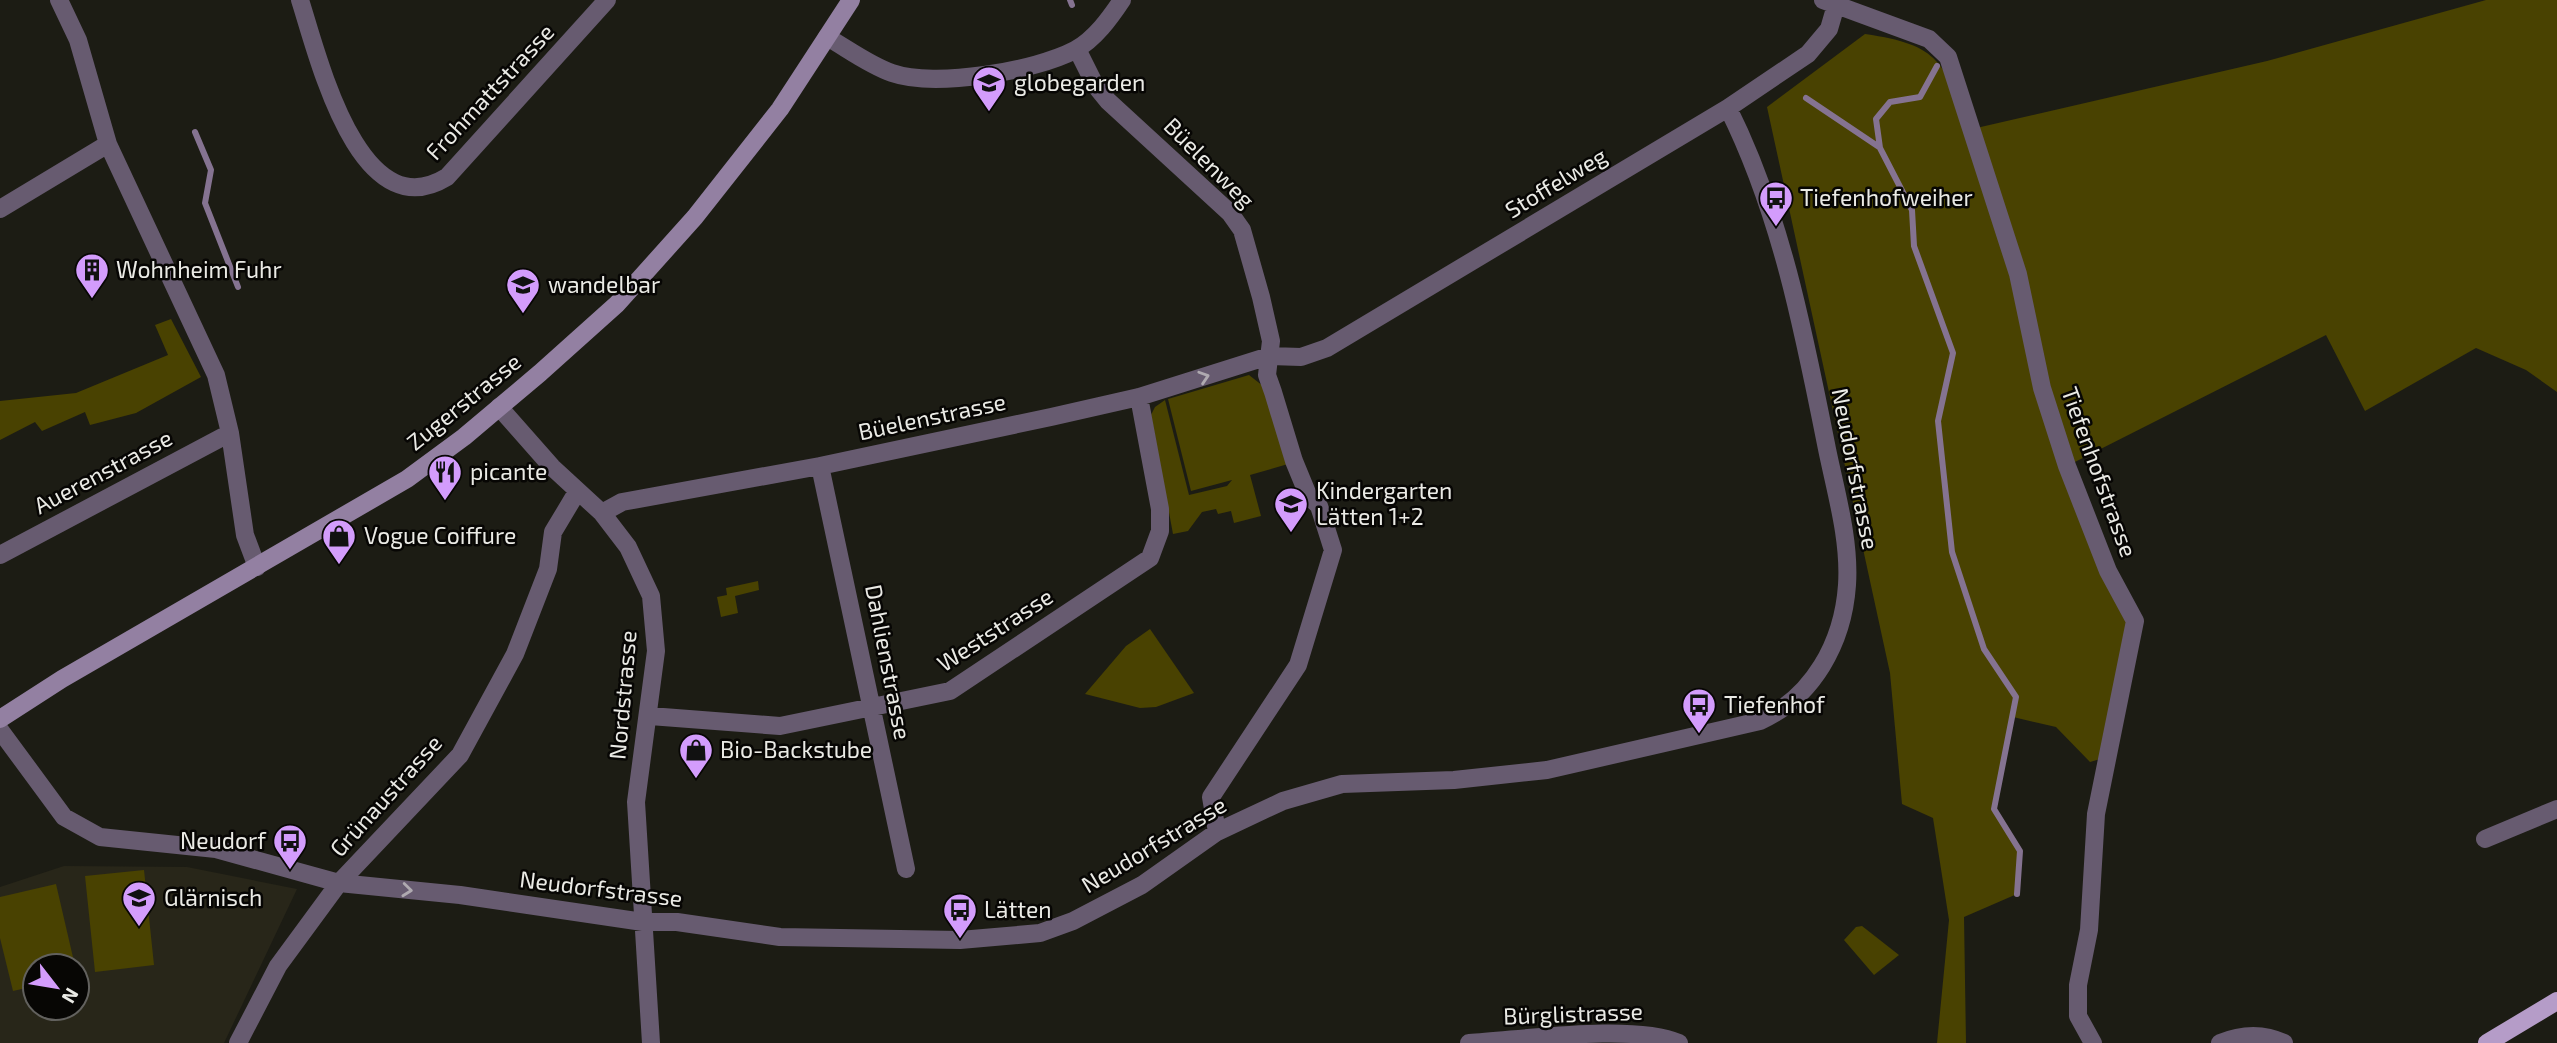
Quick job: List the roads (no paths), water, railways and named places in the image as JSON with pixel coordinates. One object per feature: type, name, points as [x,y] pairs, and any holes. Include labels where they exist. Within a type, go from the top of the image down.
[{"type":"main road","name":"Zugerstrasse","points":[[0,719],[62,679],[407,480],[582,337],[656,262],[732,174],[780,109],[851,0]]},
{"type":"main road","points":[[2487,1043],[2557,1001]]},
{"type":"street","points":[[59,0],[78,40],[108,144],[216,375],[230,433],[244,535],[257,567]]},
{"type":"street","name":"Frohmattstrasse","points":[[300,0],[331,96],[349,135],[380,174],[406,188],[420,188],[447,177],[607,0]]},
{"type":"street","points":[[827,37],[876,66],[911,78],[1009,71],[1040,64],[1077,49],[1104,25],[1122,0]]},
{"type":"street","name":"Stoffelweg","points":[[1269,356],[1301,357],[1359,331],[1728,108],[1808,54],[1829,29],[1829,3]]},
{"type":"street","name":"Tiefenhofstrasse","points":[[1829,3],[1929,39],[1948,57],[2018,274],[2042,388],[2067,466],[2108,570],[2135,621],[2096,814],[2089,930],[2078,985],[2078,1016],[2093,1043]]},
{"type":"street","name":"Büelenweg","points":[[1077,49],[1095,85],[1108,101],[1230,213],[1242,230],[1271,341],[1267,375],[1294,461],[1308,495],[1319,506],[1333,550],[1298,666],[1211,797],[1217,832]]},
{"type":"street","name":"Neudorfstrasse","points":[[0,730],[64,817],[81,829],[100,837],[216,849],[339,883],[460,895],[643,922],[677,922],[780,937],[970,940],[1040,933],[1073,921],[1142,885],[1217,832],[1283,801],[1342,784],[1454,780],[1547,770],[1734,729],[1782,711],[1812,681],[1827,658],[1843,611],[1848,556],[1818,401],[1776,228],[1760,180],[1728,108]]},
{"type":"street","points":[[0,209],[108,144]]},
{"type":"street","name":"Büelenstrasse","points":[[602,513],[622,502],[820,466],[1139,397],[1269,356]]},
{"type":"street","name":"Weststrasse","points":[[650,716],[780,726],[950,691],[1150,558],[1160,531],[1160,509],[1139,397]]},
{"type":"street","name":"Nordstrasse","points":[[499,407],[577,492],[602,513],[628,547],[651,596],[656,651],[650,716],[636,802],[651,1043]]},
{"type":"street","name":"Auerenstrasse","points":[[0,555],[230,433]]},
{"type":"street","name":"Dahlienstrasse","points":[[820,466],[845,570],[906,869]]},
{"type":"street","name":"Grünaustrasse","points":[[239,1043],[278,966],[339,883],[460,754],[515,654],[548,569],[553,532],[577,492]]},
{"type":"street","points":[[2485,839],[2557,809]]},
{"type":"street","name":"Bürglistrasse","points":[[1469,1043],[1632,1033],[1661,1035],[1679,1043]]},
{"type":"street","points":[[2220,1043],[2234,1037],[2268,1036],[2284,1043]]},
{"type":"waterway","points":[[1070,0],[1072,5]]},
{"type":"waterway","points":[[1937,66],[1920,97],[1890,102],[1876,119],[1880,148],[1912,210],[1914,246],[1953,353],[1938,421],[1952,552],[1984,649],[2016,697],[1994,809],[2020,851],[2017,894]]},
{"type":"waterway","points":[[1806,98],[1879,147]]},
{"type":"waterway","points":[[195,132],[211,170],[205,203],[238,287]]},
{"type":"place","name":"globegarden","points":[[989,113]]},
{"type":"place","name":"Tiefenhofweiher","points":[[1776,228]]},
{"type":"place","name":"Wohnheim Fuhr","points":[[92,300]]},
{"type":"place","name":"wandelbar","points":[[523,315]]},
{"type":"place","name":"picante","points":[[445,502]]},
{"type":"place","name":"Kindergarten Lätten 1+2","points":[[1291,534]]},
{"type":"place","name":"Vogue Coiffure","points":[[339,566]]},
{"type":"place","name":"Tiefenhof","points":[[1699,735]]},
{"type":"place","name":"Bio-Backstube","points":[[696,780]]},
{"type":"place","name":"Neudorf","points":[[290,871]]},
{"type":"place","name":"Glärnisch","points":[[139,928]]},
{"type":"place","name":"Lätten","points":[[960,940]]}]
